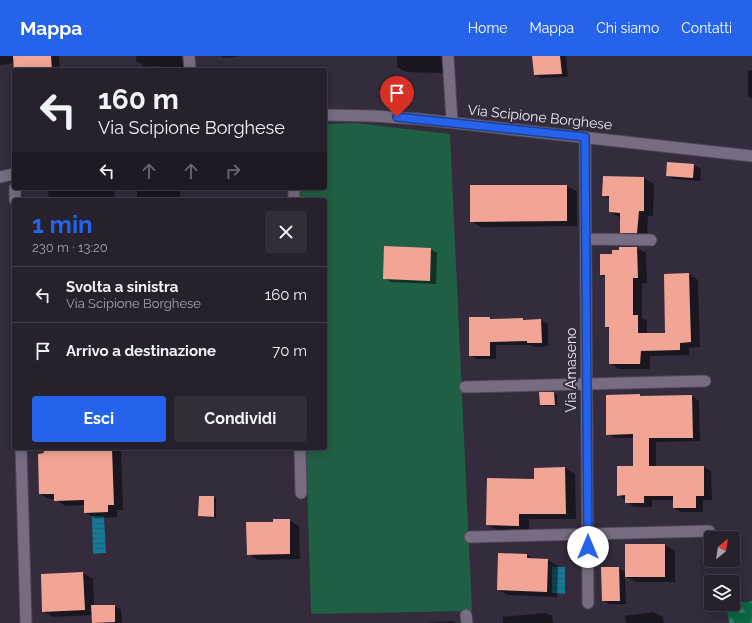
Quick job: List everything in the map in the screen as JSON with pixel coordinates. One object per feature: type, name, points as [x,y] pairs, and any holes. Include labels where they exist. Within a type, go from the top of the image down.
[{"type":"street","points":[[189,56],[190,68]]},
{"type":"street","points":[[448,56],[452,122]]},
{"type":"street","name":"Via Scipione Borghese","points":[[327,115],[374,116],[452,122],[752,156]]},
{"type":"street","name":"Via Amaseno","points":[[585,137],[588,603]]},
{"type":"street","points":[[0,177],[12,174]]},
{"type":"street","points":[[586,239],[651,240]]},
{"type":"street","points":[[466,388],[705,381]]},
{"type":"street","points":[[21,450],[26,623]]},
{"type":"street","points":[[300,450],[301,493]]},
{"type":"street","points":[[470,537],[704,531]]},
{"type":"green space","points":[[356,123],[450,134],[472,611],[311,614],[306,450],[327,450],[327,198],[299,198],[299,190],[327,190],[327,124]]},
{"type":"green space","points":[[752,601],[752,623],[729,623],[727,611],[740,611],[740,602]]},
{"type":"water","points":[[92,516],[104,516],[106,553],[93,554]]},
{"type":"water","points":[[552,567],[565,567],[565,594],[552,593]]},
{"type":"building","points":[[13,56],[51,56],[52,68],[14,68]]},
{"type":"building","points":[[532,56],[560,56],[562,74],[534,75]]},
{"type":"building","points":[[667,162],[694,164],[693,178],[666,176]]},
{"type":"building","points":[[603,176],[644,177],[644,211],[639,211],[637,233],[620,233],[620,213],[609,212],[609,196],[602,196]]},
{"type":"building","points":[[470,185],[567,185],[567,221],[470,222]]},
{"type":"building","points":[[384,246],[431,248],[430,281],[383,279]]},
{"type":"building","points":[[619,247],[637,247],[638,278],[633,278],[633,315],[638,315],[638,333],[665,333],[664,274],[689,273],[691,342],[680,343],[680,350],[641,351],[640,364],[609,364],[609,327],[605,327],[605,275],[600,275],[600,254],[612,254],[612,250],[619,250]]},
{"type":"building","points":[[469,317],[490,317],[490,319],[523,318],[523,320],[541,319],[542,343],[527,343],[527,341],[490,342],[490,356],[469,356]]},
{"type":"building","points":[[539,392],[554,392],[555,405],[540,405]]},
{"type":"building","points":[[640,394],[640,396],[692,395],[693,438],[649,438],[649,466],[704,466],[704,496],[696,496],[696,508],[673,508],[673,496],[644,496],[644,503],[625,503],[625,495],[617,496],[617,466],[633,466],[633,434],[606,435],[606,395]]},
{"type":"building","points":[[43,450],[112,450],[114,505],[108,505],[108,512],[84,513],[84,500],[54,501],[54,494],[39,494],[38,454],[44,453]]},
{"type":"building","points":[[565,467],[566,514],[519,514],[519,526],[486,525],[487,478],[534,479],[534,468]]},
{"type":"building","points":[[199,496],[214,496],[214,517],[198,516]]},
{"type":"building","points":[[273,519],[290,519],[290,554],[247,555],[246,522],[273,522]]},
{"type":"building","points":[[625,544],[665,544],[665,577],[625,577]]},
{"type":"building","points":[[498,553],[527,554],[527,558],[548,559],[547,592],[497,590]]},
{"type":"building","points":[[601,567],[619,567],[620,601],[602,601]]},
{"type":"building","points":[[83,572],[85,610],[42,612],[41,574]]},
{"type":"building","points":[[91,605],[115,605],[115,622],[92,623]]},
{"type":"route","points":[[397,117],[585,137],[588,547]]}]
